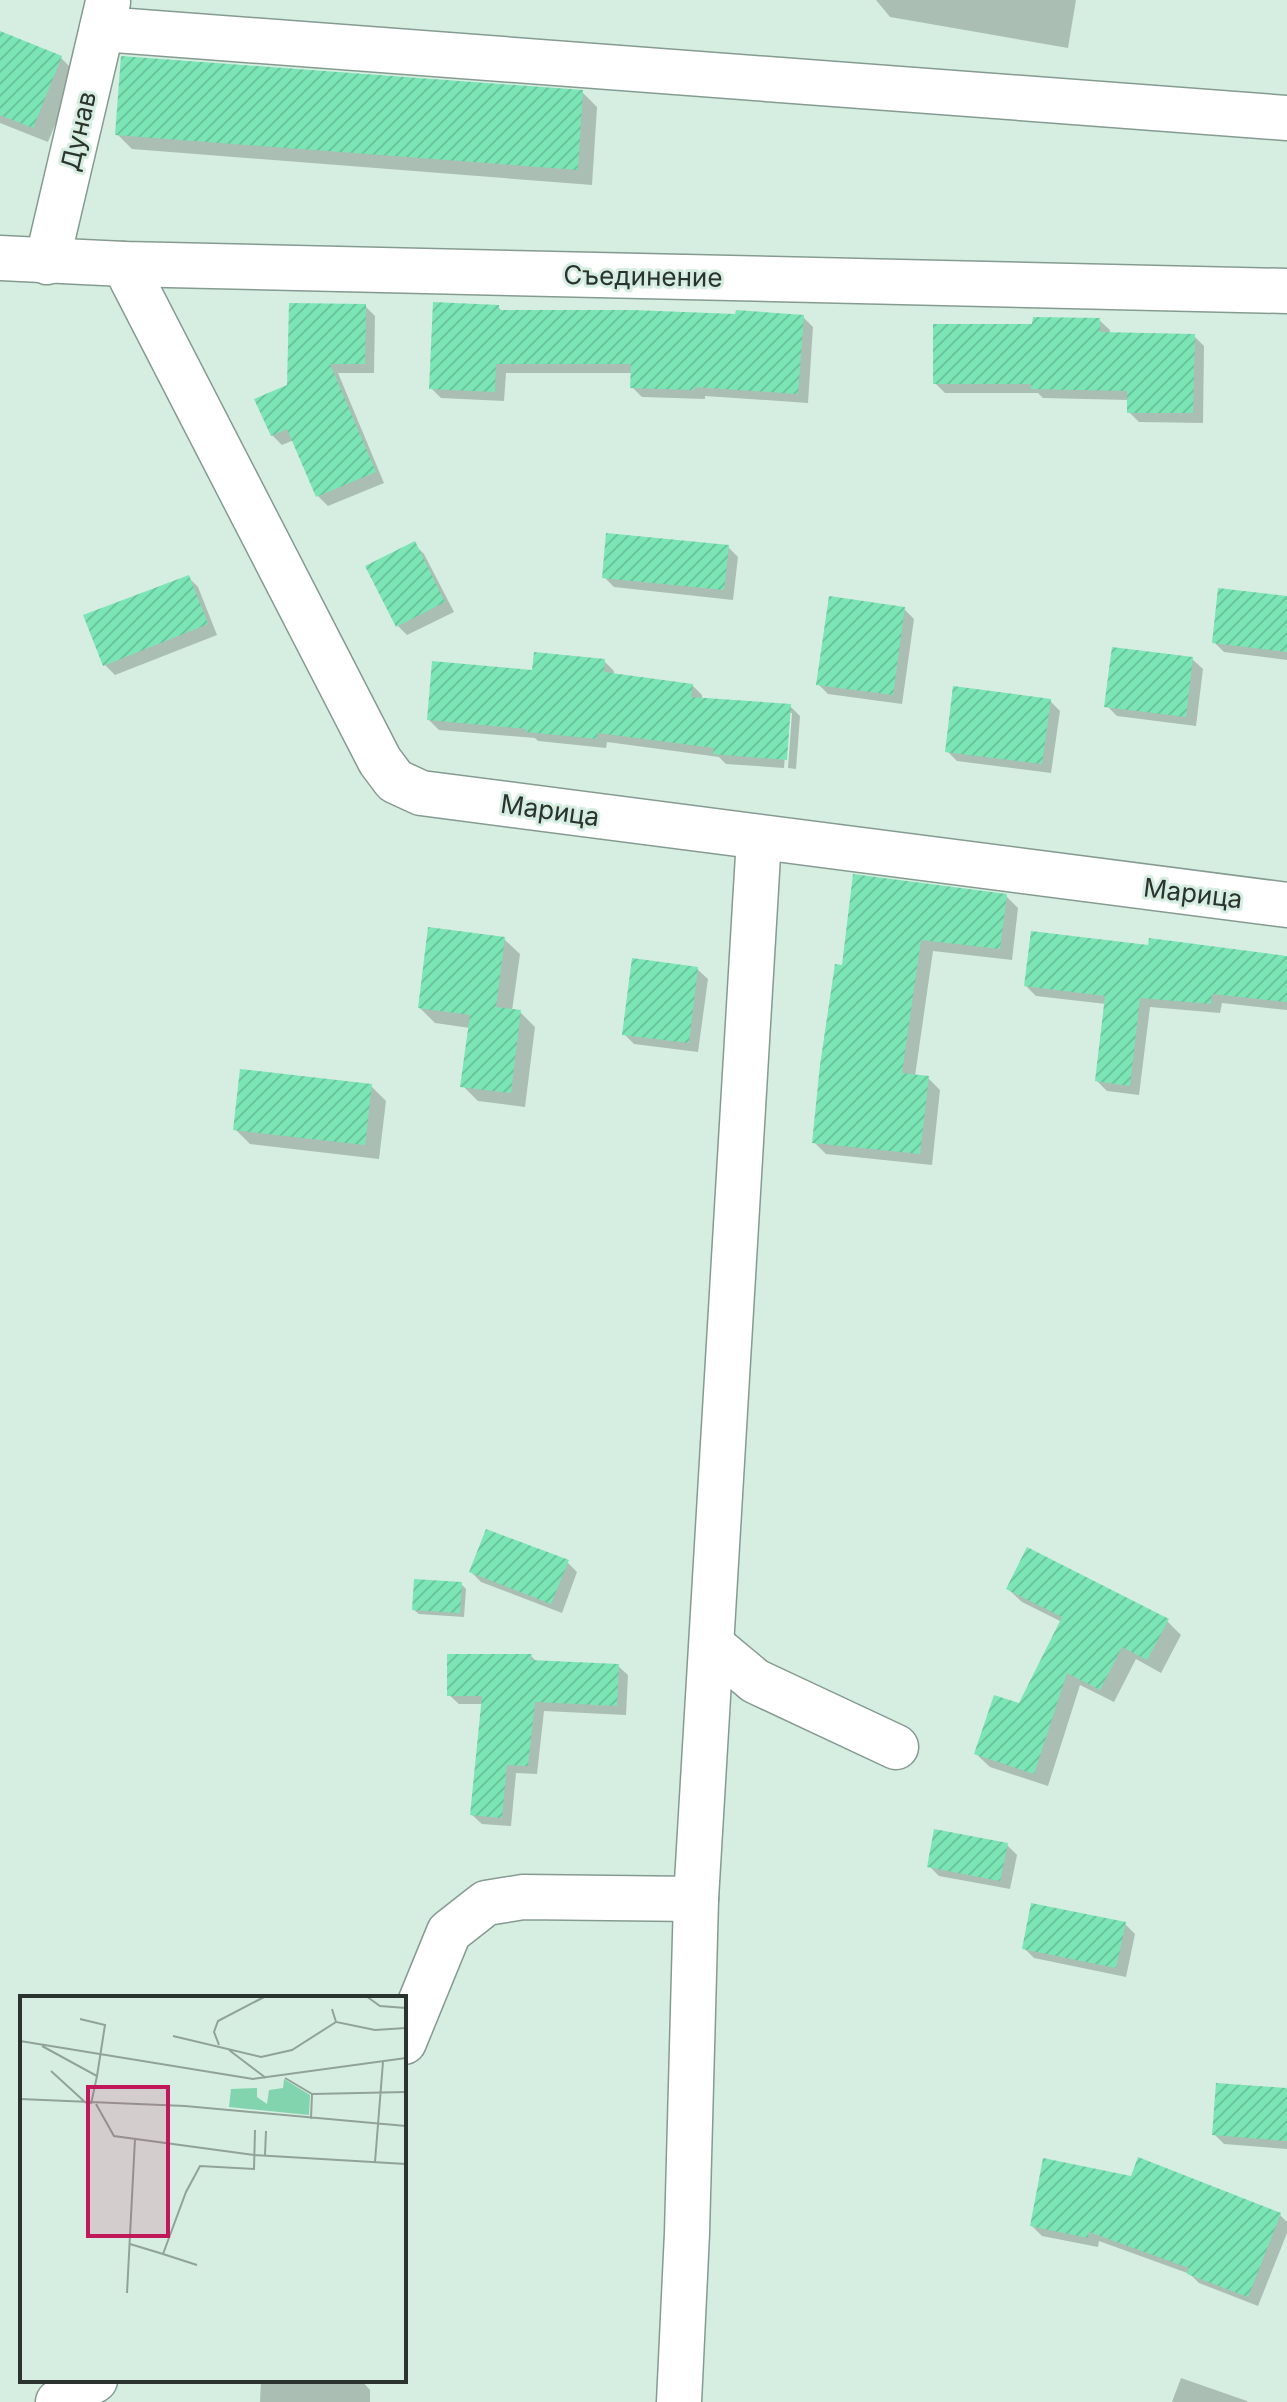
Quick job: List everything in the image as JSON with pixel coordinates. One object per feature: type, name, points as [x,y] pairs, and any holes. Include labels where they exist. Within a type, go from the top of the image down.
[{"type":"street","points":[[106,15],[1287,118]]},
{"type":"street","name":"Дунав","points":[[47,262],[106,15]]},
{"type":"street","name":"Съединение","points":[[0,258],[124,264],[1287,291]]},
{"type":"street","name":"Марица","points":[[124,264],[380,761],[395,781],[421,793],[1287,905]]},
{"type":"street","points":[[679,2402],[688,2217],[696,1899],[759,838]]},
{"type":"street","points":[[712,1645],[755,1681],[896,1747]]},
{"type":"street","points":[[406,2037],[449,1932],[486,1903],[523,1897],[696,1899]]},
{"type":"street","points":[[58,2402],[92,2382]]},
{"type":"building","points":[[0,31],[62,56],[33,128],[0,115]]},
{"type":"building","points":[[121,56],[583,90],[578,170],[115,135]]},
{"type":"building","points":[[433,302],[499,305],[499,310],[735,314],[736,310],[804,315],[798,394],[695,387],[695,390],[630,388],[631,364],[496,364],[495,392],[429,389]]},
{"type":"building","points":[[289,303],[366,304],[365,364],[330,364],[376,472],[316,497],[287,429],[271,436],[254,399],[287,385]]},
{"type":"building","points":[[1033,317],[1100,318],[1100,332],[1195,334],[1193,413],[1127,413],[1127,391],[1031,389],[1031,384],[933,384],[933,324],[1032,324]]},
{"type":"building","points":[[606,533],[729,545],[724,590],[602,578]]},
{"type":"building","points":[[415,541],[445,602],[396,627],[365,566]]},
{"type":"building","points":[[189,575],[208,624],[103,666],[83,615]]},
{"type":"building","points":[[1218,588],[1287,596],[1287,652],[1212,643]]},
{"type":"building","points":[[829,596],[905,607],[893,695],[816,685]]},
{"type":"building","points":[[1112,647],[1193,657],[1186,717],[1104,707]]},
{"type":"building","points":[[534,652],[605,659],[604,672],[693,684],[691,697],[791,704],[787,760],[713,754],[714,748],[598,733],[597,739],[427,720],[432,661],[532,670]]},
{"type":"building","points":[[953,686],[1051,699],[1042,764],[945,752]]},
{"type":"building","points":[[853,874],[1007,894],[1000,949],[921,940],[902,1073],[929,1076],[920,1154],[812,1143],[835,964],[842,965]]},
{"type":"building","points":[[428,927],[505,937],[496,1007],[521,1010],[511,1093],[460,1087],[470,1015],[418,1008]]},
{"type":"building","points":[[1031,931],[1148,945],[1149,938],[1287,956],[1287,1002],[1212,994],[1211,1004],[1140,998],[1130,1086],[1095,1081],[1105,996],[1024,986]]},
{"type":"building","points":[[632,958],[698,967],[689,1043],[622,1035]]},
{"type":"building","points":[[240,1069],[372,1084],[365,1145],[233,1130]]},
{"type":"building","points":[[486,1529],[569,1560],[551,1604],[469,1572]]},
{"type":"building","points":[[1027,1547],[1169,1619],[1147,1660],[1122,1647],[1100,1690],[1067,1673],[1034,1774],[974,1754],[994,1695],[1019,1703],[1062,1617],[1006,1589]]},
{"type":"building","points":[[414,1579],[462,1582],[460,1613],[412,1610]]},
{"type":"building","points":[[447,1654],[532,1654],[530,1660],[619,1664],[617,1706],[535,1702],[528,1766],[507,1765],[502,1818],[470,1815],[482,1696],[447,1696]]},
{"type":"building","points":[[934,1829],[1008,1843],[1000,1881],[927,1867]]},
{"type":"building","points":[[1031,1903],[1126,1922],[1116,1968],[1022,1949]]},
{"type":"building","points":[[1216,2083],[1287,2088],[1287,2141],[1212,2135]]},
{"type":"building","points":[[1138,2157],[1281,2213],[1248,2297],[1187,2274],[1189,2268],[1089,2232],[1088,2238],[1030,2226],[1043,2158],[1131,2176]]}]
